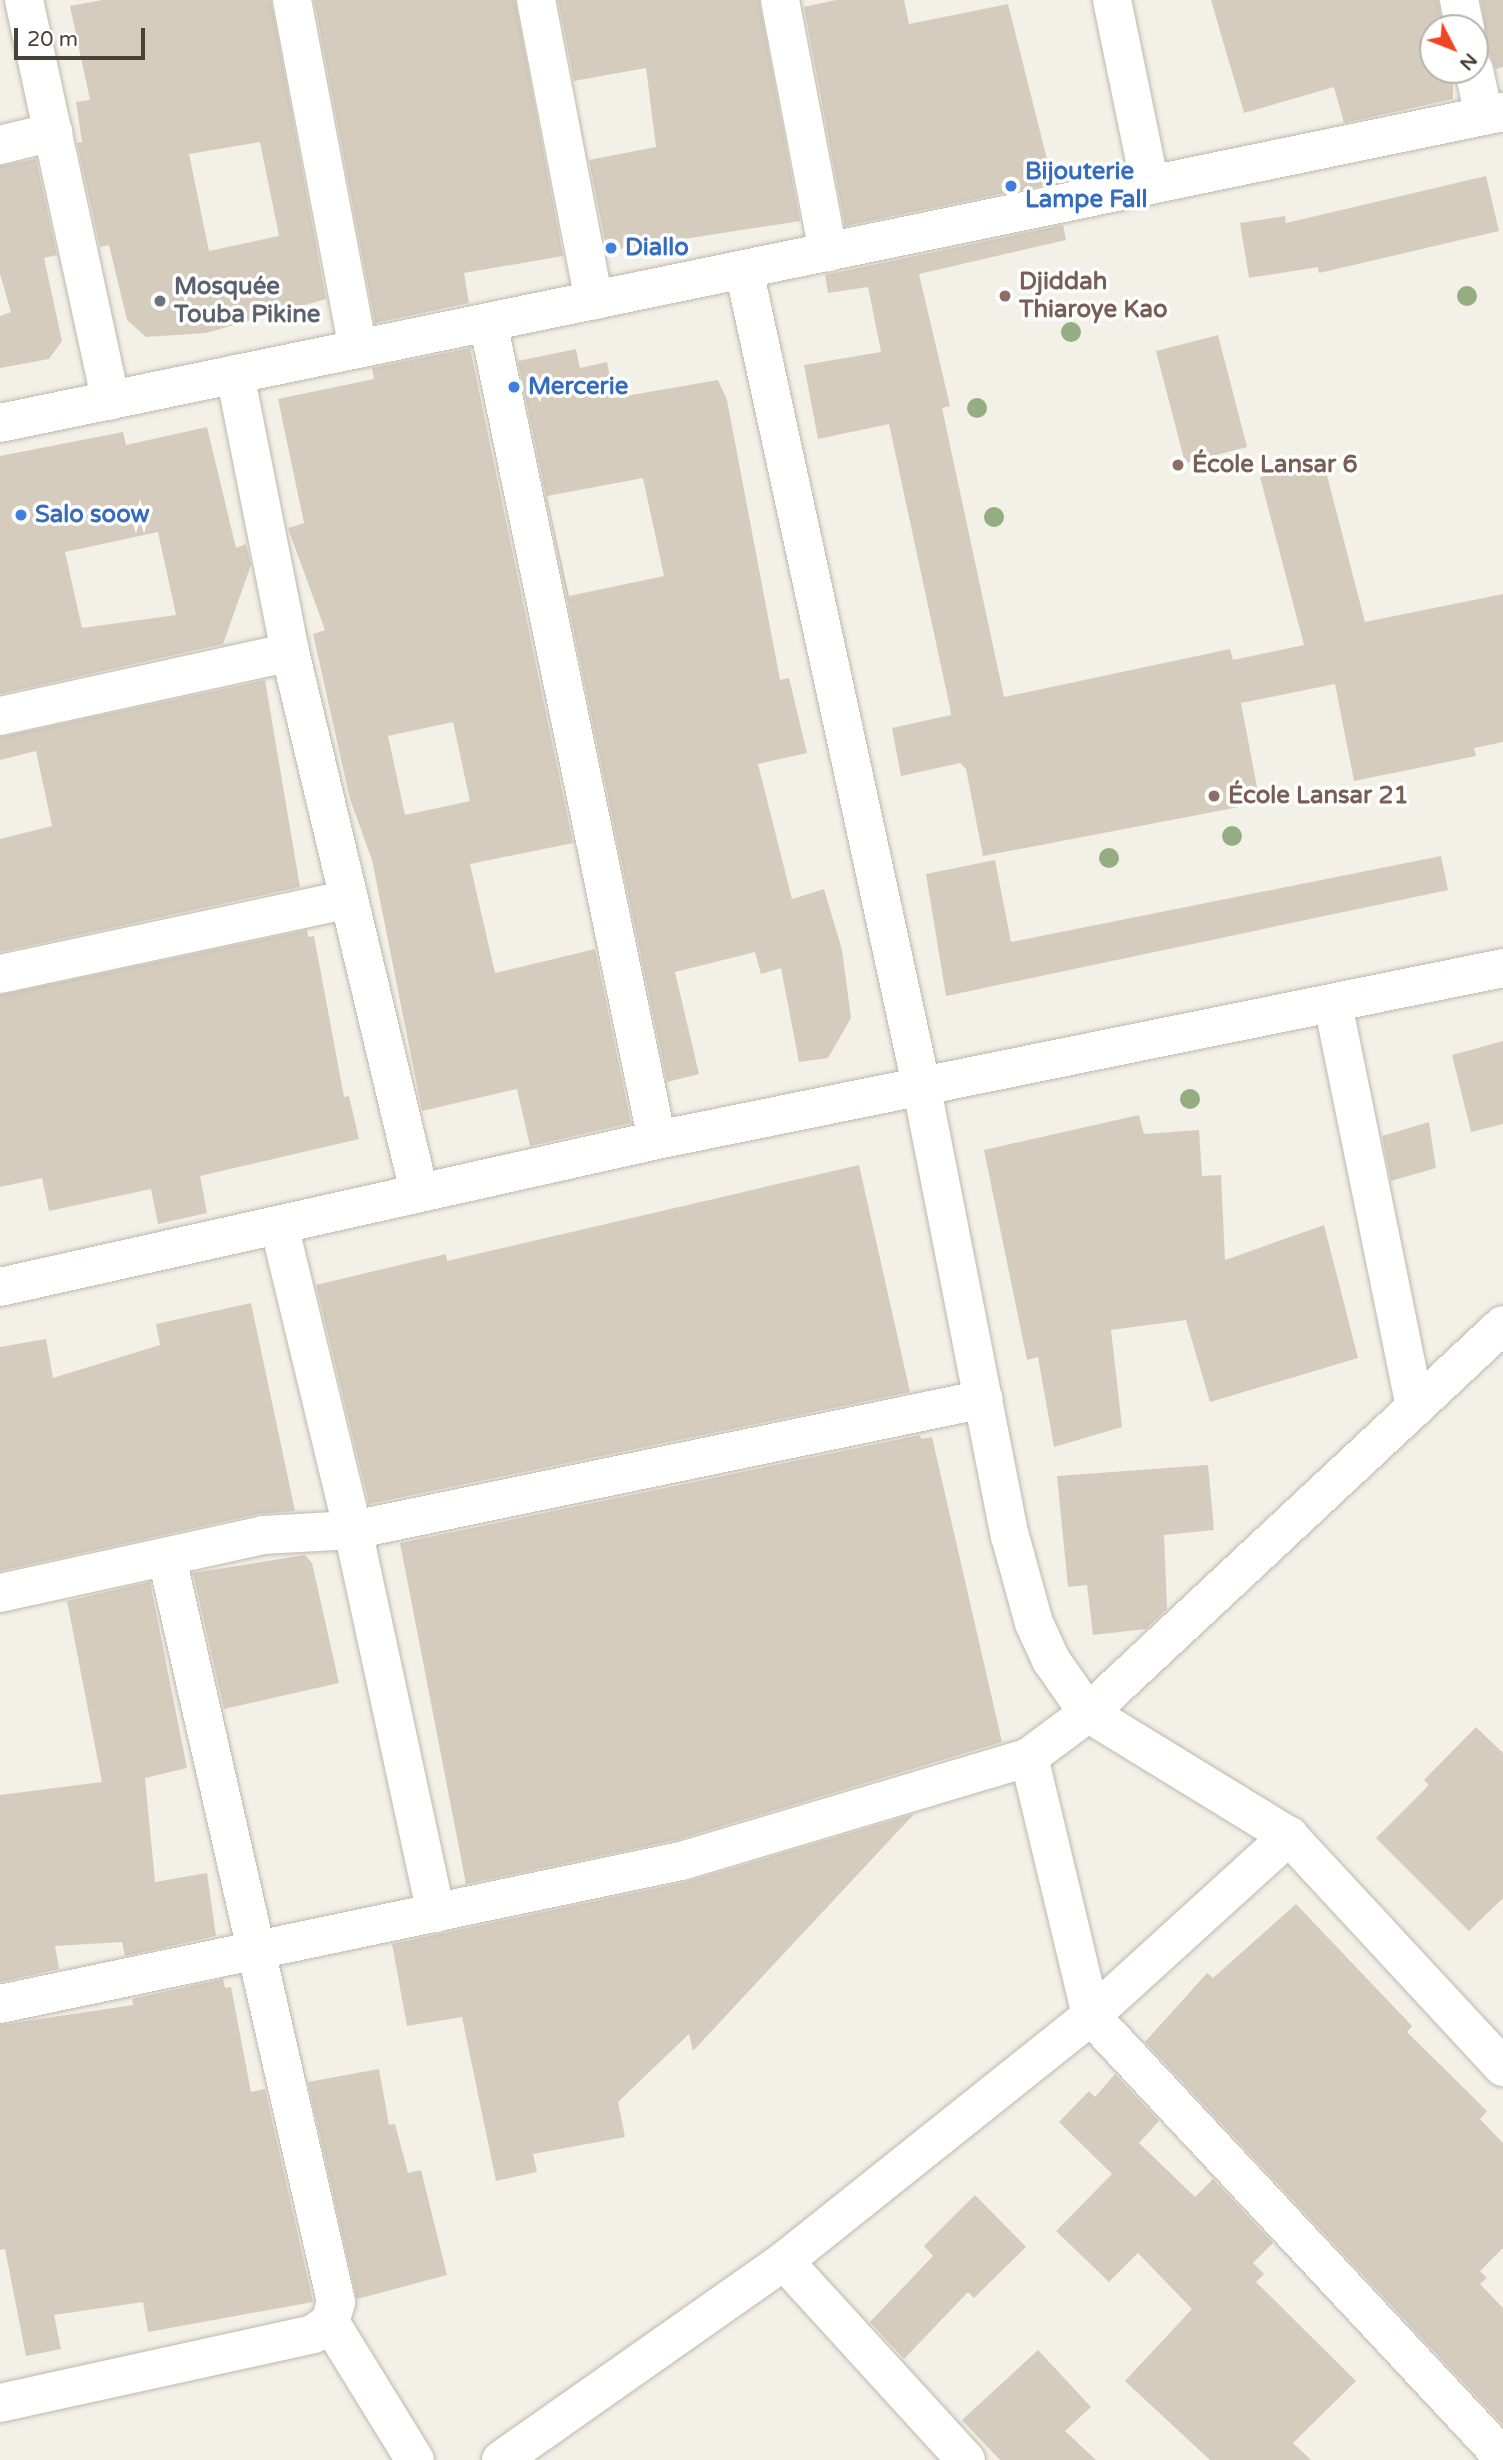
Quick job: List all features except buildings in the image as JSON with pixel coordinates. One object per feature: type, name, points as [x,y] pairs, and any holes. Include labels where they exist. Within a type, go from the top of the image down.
[{"type":"street","points":[[24,0],[111,401]]},
{"type":"street","points":[[292,0],[358,349]]},
{"type":"street","points":[[536,0],[594,300]]},
{"type":"street","points":[[780,0],[828,252]]},
{"type":"street","points":[[1112,0],[1150,185]]},
{"type":"street","points":[[0,423],[1494,114],[1480,84]]},
{"type":"street","points":[[0,145],[53,132]]},
{"type":"street","points":[[744,270],[922,1089],[1023,1592],[1051,1660],[1088,1713],[1289,1836],[1503,2067]]},
{"type":"street","points":[[488,322],[657,1140]]},
{"type":"street","points":[[235,374],[290,652],[419,1192]]},
{"type":"street","points":[[0,716],[290,652]]},
{"type":"street","points":[[0,974],[349,899]]},
{"type":"street","points":[[0,1287],[657,1140],[922,1089],[1503,968]]},
{"type":"street","points":[[1333,1003],[1415,1408]]},
{"type":"street","points":[[279,1224],[353,1530],[436,1913]]},
{"type":"street","points":[[0,2004],[681,1861],[1029,1757],[1088,1713],[1503,1325]]},
{"type":"street","points":[[0,1593],[263,1535],[353,1530],[984,1399]]},
{"type":"street","points":[[0,2403],[313,2334],[330,2322],[336,2302],[260,1951],[167,1558]]},
{"type":"street","points":[[1029,1757],[1091,2017],[1503,2457]]},
{"type":"street","points":[[501,2460],[784,2261],[1091,2017],[1289,1836]]},
{"type":"street","points":[[784,2261],[966,2460]]},
{"type":"street","points":[[330,2322],[415,2460]]},
{"type":"place","name":"Bijouterie Lampe Fall","points":[[1011,186]]},
{"type":"place","name":"Diallo","points":[[611,248]]},
{"type":"place","name":"Djiddah Thiaroye Kao","points":[[1005,296]]},
{"type":"place","name":"Mosquée Touba Pikine","points":[[160,301]]},
{"type":"place","name":"Mercerie","points":[[514,387]]},
{"type":"place","name":"École Lansar 6","points":[[1178,465]]},
{"type":"place","name":"Salo soow","points":[[21,515]]},
{"type":"place","name":"École Lansar 21","points":[[1214,796]]}]
